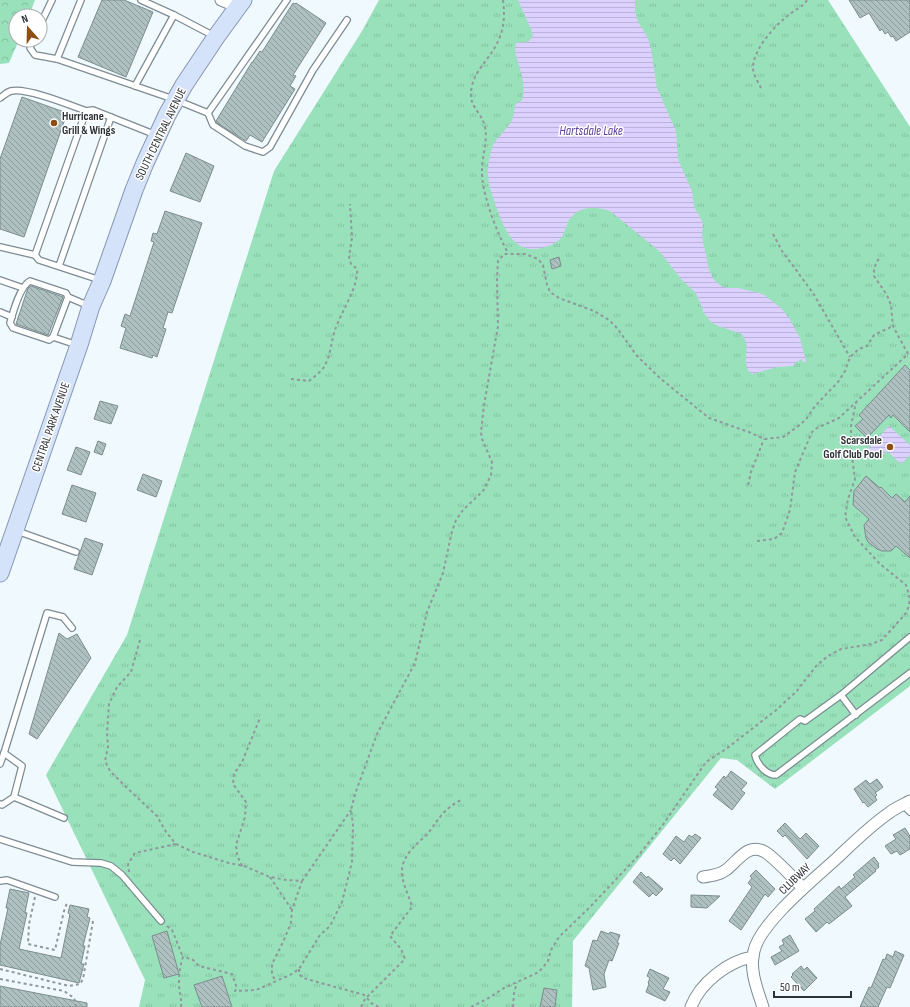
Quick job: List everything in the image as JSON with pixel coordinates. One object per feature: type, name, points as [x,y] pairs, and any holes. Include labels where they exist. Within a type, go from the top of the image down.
[{"type":"main road","name":"SOUTH CENTRAL AVENUE","points":[[102,280],[134,190],[157,136],[199,61],[241,4]]},
{"type":"main road","name":"CENTRAL PARK AVENUE","points":[[0,574],[91,306],[102,280]]},
{"type":"street","points":[[220,0],[241,4]]},
{"type":"street","name":"CLUBWAY","points":[[763,1007],[754,975],[753,957],[756,943],[761,935],[782,909],[803,888],[879,820],[890,812],[908,806]]},
{"type":"street","points":[[703,877],[714,876],[725,870],[745,852],[759,850],[768,855],[803,888]]},
{"type":"street","points":[[691,1007],[695,997],[701,990],[723,970],[738,960],[753,957]]},
{"type":"lane","points":[[57,59],[81,0]]},
{"type":"lane","points":[[141,0],[216,37]]},
{"type":"lane","points":[[208,114],[287,0]]},
{"type":"lane","points":[[135,86],[174,15]]},
{"type":"lane","points":[[30,48],[35,55],[57,59],[176,100],[208,114],[213,125],[245,146],[263,152],[270,147],[313,70],[347,20]]},
{"type":"lane","points":[[0,98],[10,91],[20,91],[47,97],[86,111],[94,110],[157,136]]},
{"type":"lane","points":[[35,255],[86,111]]},
{"type":"lane","points":[[59,266],[111,117]]},
{"type":"lane","points":[[0,247],[35,255],[39,260],[102,280]]},
{"type":"lane","points":[[0,280],[23,288]]},
{"type":"lane","points":[[68,297],[53,337],[49,340],[13,328],[10,323],[23,288],[26,283],[30,281],[66,293],[68,297],[91,306]]},
{"type":"lane","points":[[0,312],[12,317]]},
{"type":"lane","points":[[53,337],[79,345]]},
{"type":"lane","points":[[15,530],[76,552]]},
{"type":"lane","points":[[0,764],[47,613],[63,616],[72,628]]},
{"type":"lane","points":[[910,637],[840,695],[805,721],[800,719],[755,755],[756,762],[770,775],[776,775],[910,673]]},
{"type":"lane","points":[[840,695],[856,715]]},
{"type":"lane","points":[[0,804],[2,805],[14,796],[22,766],[4,753]]},
{"type":"lane","points":[[14,796],[64,818]]},
{"type":"lane","points":[[0,839],[72,862],[101,863],[111,866],[122,875],[161,921]]},
{"type":"lane","points":[[0,881],[8,880],[55,897]]},
{"type":"path","points":[[503,0],[505,16],[503,30],[491,54],[480,68],[472,85],[470,98],[485,127],[486,142],[482,171],[488,202],[500,240],[508,254]]},
{"type":"path","points":[[761,88],[752,69],[755,55],[773,29],[807,0]]},
{"type":"path","points":[[291,379],[309,381],[326,364],[335,329],[345,309],[358,276],[357,269],[351,264],[349,257],[352,238],[350,204]]},
{"type":"path","points":[[773,234],[782,251],[813,293],[850,357]]},
{"type":"path","points":[[275,981],[272,973],[272,964],[291,923],[292,910],[302,881],[351,810],[355,794],[377,734],[415,663],[427,612],[444,573],[452,531],[456,520],[463,510],[483,491],[490,475],[492,462],[482,439],[481,432],[484,405],[498,326],[498,261],[504,254],[526,254],[538,259],[542,265],[550,292],[559,298],[594,311],[609,320],[617,328],[637,356],[661,379],[709,418],[764,439],[783,437],[792,432],[807,418],[815,406],[838,382],[845,371],[850,357],[867,346],[874,335],[893,326]]},
{"type":"path","points":[[757,541],[774,539],[782,532],[790,510],[795,472],[812,432],[816,428],[839,418],[908,354],[893,326],[891,305],[887,295],[874,276],[874,268],[880,256]]},
{"type":"path","points":[[471,1007],[504,988],[539,972],[548,961],[551,950],[559,937],[590,907],[638,856],[662,826],[706,762],[726,750],[775,711],[796,692],[817,665],[828,656],[841,649],[870,644],[882,640],[906,612],[910,599],[906,585],[880,564],[855,537],[845,517],[848,499],[855,479],[851,449],[851,426],[856,402]]},
{"type":"path","points":[[748,485],[751,472],[764,439]]},
{"type":"path","points":[[140,640],[131,672],[117,687],[109,704],[107,733],[108,748],[105,761],[110,771],[157,816],[166,832],[176,844],[206,856],[242,866],[270,877],[302,881]]},
{"type":"path","points":[[242,866],[237,854],[236,844],[245,816],[246,802],[233,784],[234,774],[242,762],[260,718]]},
{"type":"path","points":[[361,1007],[367,997],[405,959],[401,949],[390,936],[412,907],[404,885],[402,872],[403,862],[410,851],[428,833],[445,810],[461,800]]},
{"type":"path","points":[[183,957],[192,959],[199,966],[232,974],[237,988],[235,991],[256,990],[290,976],[299,969],[320,935],[330,926],[342,902],[352,862],[353,825],[351,810]]},
{"type":"path","points":[[130,875],[128,864],[135,853],[176,844]]},
{"type":"path","points":[[270,877],[292,910]]},
{"type":"path","points":[[36,890],[29,924],[28,944],[55,950],[67,903]]},
{"type":"path","points":[[0,969],[69,986],[80,984],[83,979],[93,921]]},
{"type":"path","points":[[161,921],[172,930],[183,957],[180,967],[179,984],[182,1001],[181,1007]]},
{"type":"path","points":[[299,969],[299,974],[303,978],[367,997],[371,1003],[379,1007]]},
{"type":"path","points":[[0,979],[64,992],[74,998],[76,1007]]},
{"type":"path","points":[[513,1007],[514,993],[517,982]]},
{"type":"green space","points":[[0,0],[35,0],[32,8],[8,8],[8,48],[16,48],[9,63],[0,64]]},
{"type":"green space","points":[[379,0],[828,0],[910,127],[910,686],[775,789],[737,760],[721,758],[573,941],[572,1007],[139,1007],[145,980],[46,775],[127,635],[274,171],[362,31]]},
{"type":"water","name":"Hartsdale Lake","points":[[518,0],[635,0],[635,11],[638,22],[648,38],[651,49],[657,88],[676,131],[678,158],[692,191],[694,206],[703,223],[702,236],[709,270],[714,280],[721,286],[738,288],[763,294],[781,308],[789,318],[800,338],[806,361],[803,363],[802,359],[793,366],[777,367],[752,374],[749,372],[746,363],[746,345],[742,334],[718,326],[711,322],[704,313],[696,293],[682,280],[659,251],[610,211],[599,208],[583,209],[573,215],[569,220],[560,239],[547,247],[529,249],[522,247],[511,238],[503,225],[493,197],[489,183],[488,169],[495,141],[507,128],[512,120],[515,105],[522,100],[523,97],[523,83],[515,47],[516,43],[528,42],[533,36]]},
{"type":"water","name":"Scarsdale Golf Club Pool","points":[[889,426],[910,445],[910,455],[901,464],[887,451],[878,460],[868,449]]},
{"type":"building","points":[[102,0],[124,0],[153,12],[126,77],[78,57]]},
{"type":"building","points":[[849,0],[910,0],[910,32],[896,41],[888,32],[885,34],[882,29],[880,31],[869,13],[860,18]]},
{"type":"building","points":[[293,3],[296,3],[326,23],[293,75],[296,76],[290,86],[295,89],[262,142],[250,135],[246,141],[216,121],[252,62],[260,51],[262,52]]},
{"type":"building","points":[[22,97],[67,113],[24,237],[0,229],[0,159]]},
{"type":"building","points":[[186,153],[214,166],[200,202],[170,191]]},
{"type":"building","points":[[165,211],[202,223],[172,313],[168,312],[163,328],[166,329],[157,357],[153,355],[152,358],[120,348],[126,328],[121,326],[125,314],[130,316],[154,242],[151,241],[153,233],[157,234]]},
{"type":"building","points":[[559,257],[561,266],[552,269],[550,260]]},
{"type":"building","points":[[31,286],[63,297],[48,335],[16,324],[28,288]]},
{"type":"building","points":[[905,365],[910,370],[910,432],[893,415],[891,418],[889,415],[867,438],[855,426],[863,419],[859,415]]},
{"type":"building","points":[[100,401],[118,406],[111,424],[94,419]]},
{"type":"building","points":[[98,441],[106,444],[102,455],[94,452]]},
{"type":"building","points":[[76,447],[90,452],[81,475],[67,470]]},
{"type":"building","points":[[143,474],[162,481],[156,497],[137,490]]},
{"type":"building","points":[[866,476],[880,488],[881,487],[892,498],[896,494],[905,502],[910,496],[910,558],[896,546],[891,551],[882,551],[868,542],[864,525],[869,519],[853,505],[854,491]]},
{"type":"building","points":[[72,485],[96,493],[86,522],[62,514]]},
{"type":"building","points":[[85,538],[103,544],[92,575],[74,569]]},
{"type":"building","points":[[59,633],[67,639],[77,634],[91,658],[37,739],[29,734]]},
{"type":"building","points":[[731,771],[747,783],[741,790],[745,793],[732,810],[713,795],[718,789],[715,787],[724,776],[726,778]]},
{"type":"building","points":[[877,779],[883,787],[875,793],[877,795],[875,797],[877,800],[868,807],[864,802],[863,803],[854,789],[866,780],[870,784]]},
{"type":"building","points":[[785,823],[800,839],[806,833],[819,846],[807,859],[785,835],[783,837],[777,831]]},
{"type":"building","points":[[905,828],[910,836],[910,849],[900,855],[897,851],[891,854],[885,846],[896,839],[893,835]]},
{"type":"building","points":[[695,834],[701,838],[680,864],[674,858],[671,861],[663,854],[676,836],[684,842],[689,835],[692,837]]},
{"type":"building","points":[[874,857],[879,864],[879,867],[845,897],[852,906],[829,924],[827,922],[816,932],[805,919],[815,911],[814,909],[839,886],[841,889],[855,877],[853,875]]},
{"type":"building","points":[[756,870],[775,889],[768,897],[765,894],[741,930],[729,921],[752,887],[748,883],[752,878],[750,876]]},
{"type":"building","points":[[641,872],[663,889],[656,896],[653,893],[649,897],[633,882]]},
{"type":"building","points":[[10,889],[29,893],[25,912],[27,913],[19,949],[61,958],[70,914],[68,913],[70,905],[89,909],[87,917],[90,918],[83,946],[85,946],[81,964],[84,964],[79,983],[0,965],[0,945],[8,908],[6,908]]},
{"type":"building","points":[[691,895],[720,896],[707,908],[691,907]]},
{"type":"building","points":[[167,931],[179,974],[164,978],[152,936]]},
{"type":"building","points":[[601,931],[609,934],[610,932],[620,935],[617,943],[619,943],[612,961],[609,960],[604,974],[606,987],[593,990],[589,968],[585,966],[593,940],[597,941]]},
{"type":"building","points":[[790,935],[799,951],[775,965],[771,957],[782,951],[779,947],[784,944],[782,940]]},
{"type":"building","points":[[895,951],[904,955],[890,988],[887,987],[878,1007],[860,1007],[869,987],[871,988],[883,959],[885,960],[887,954],[893,957]]},
{"type":"building","points":[[801,966],[804,970],[807,967],[817,978],[804,991],[791,977],[793,975],[792,974]]},
{"type":"building","points":[[650,969],[669,978],[663,989],[670,992],[665,1001],[646,992],[650,978],[647,976]]},
{"type":"building","points":[[222,976],[232,1007],[202,1007],[194,985]]},
{"type":"building","points":[[0,986],[87,1003],[87,1007],[0,1007]]},
{"type":"building","points":[[544,988],[557,990],[555,1007],[540,1007]]},
{"type":"place","name":"Hurricane Grill & Wings","points":[[54,123]]},
{"type":"place","name":"Scarsdale Golf Club Pool","points":[[890,447]]}]
